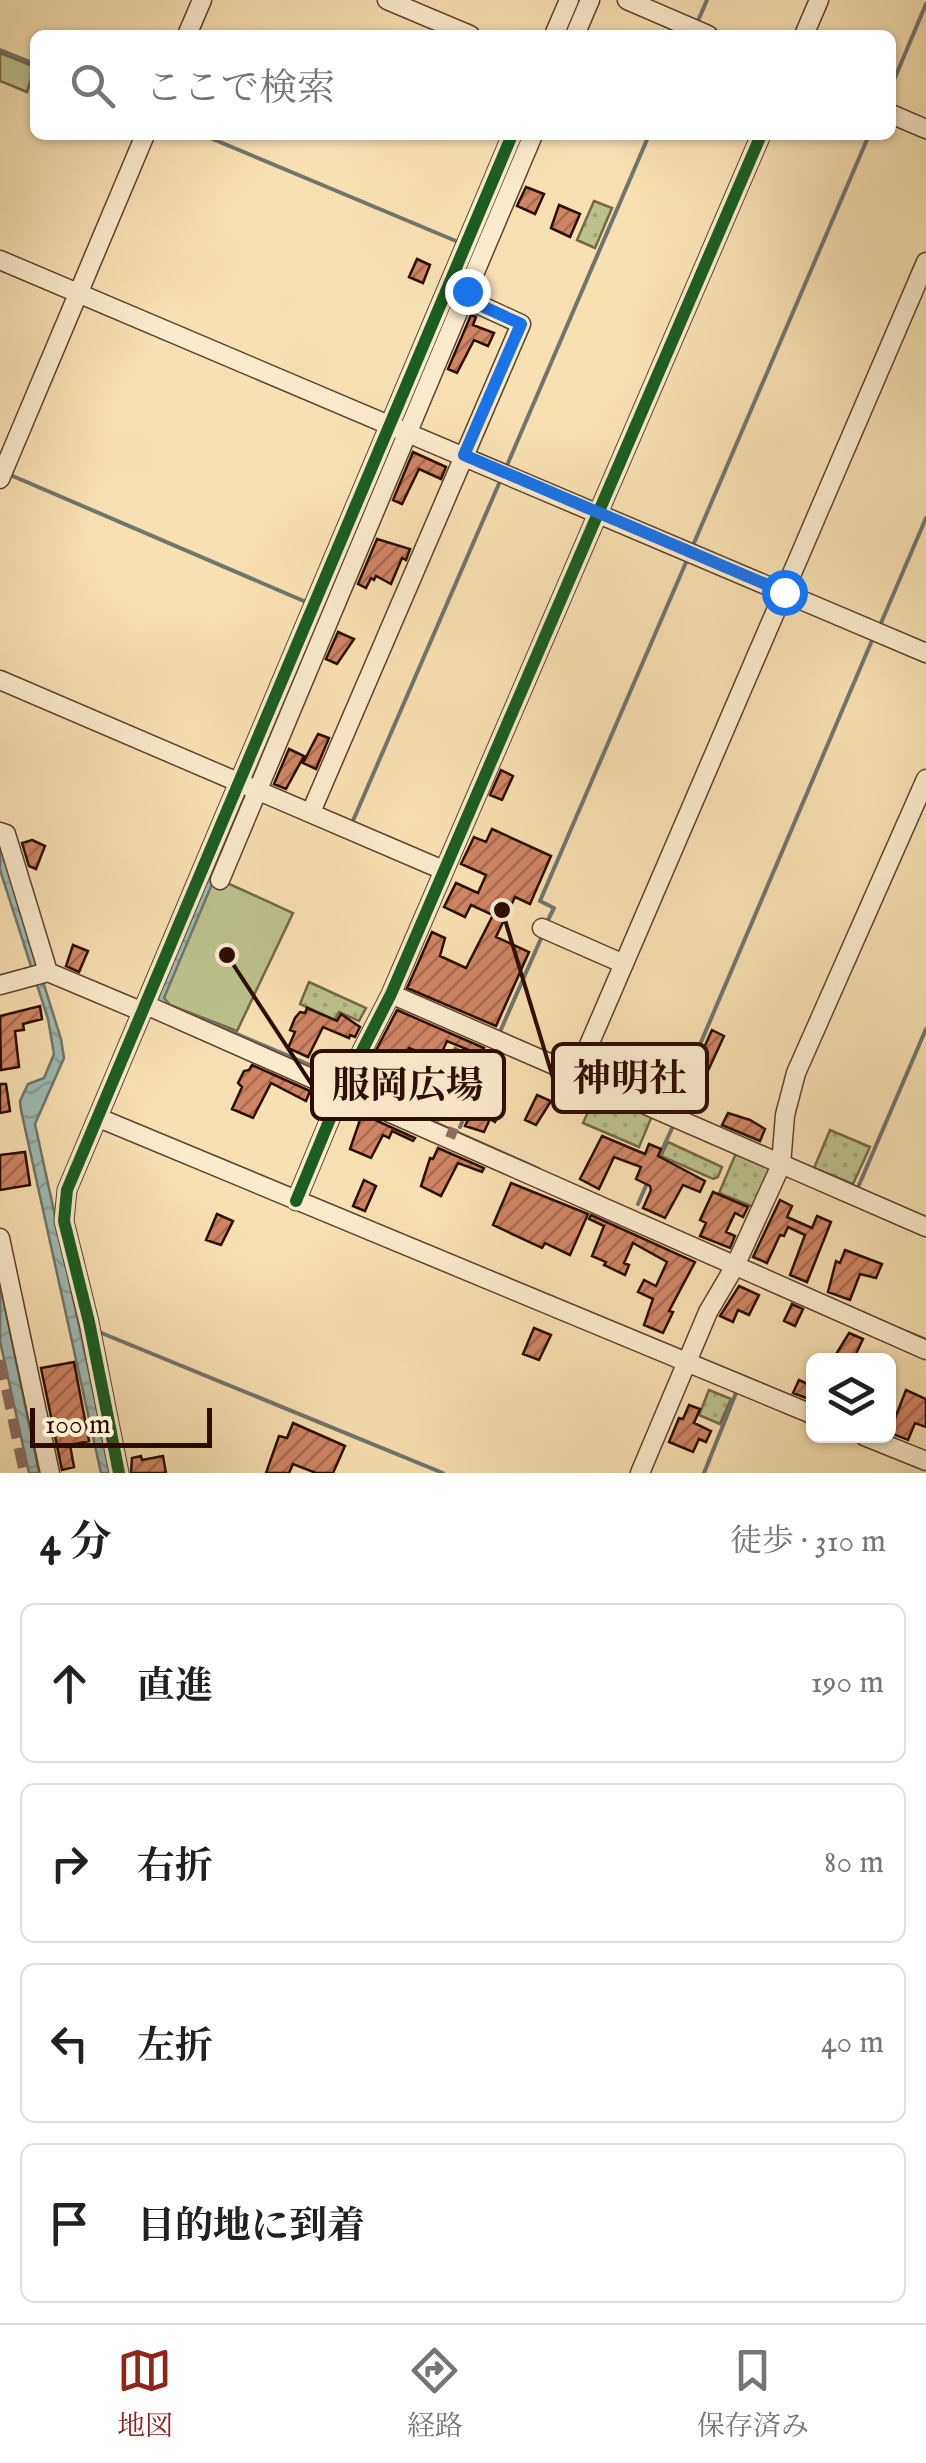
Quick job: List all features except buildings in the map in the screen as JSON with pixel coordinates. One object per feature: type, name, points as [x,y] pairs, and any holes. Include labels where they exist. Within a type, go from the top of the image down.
[{"type":"street","points":[[189,30],[202,0]]},
{"type":"street","points":[[387,0],[458,30]]},
{"type":"street","points":[[556,30],[569,0]]},
{"type":"street","points":[[578,30],[590,0]]},
{"type":"street","points":[[628,0],[697,30]]},
{"type":"street","points":[[806,30],[819,0]]},
{"type":"street","points":[[896,116],[926,129]]},
{"type":"street","points":[[0,479],[143,140]]},
{"type":"street","points":[[220,880],[401,427],[510,140]]},
{"type":"street","points":[[120,1473],[64,1221],[67,1190],[240,781],[467,291],[531,140]]},
{"type":"street","points":[[296,1201],[342,1090],[391,994],[758,140]]},
{"type":"street","points":[[0,260],[926,652]]},
{"type":"street","points":[[576,1076],[926,262]]},
{"type":"street","points":[[310,812],[521,324],[471,301],[467,291]]},
{"type":"street","points":[[0,680],[443,870]]},
{"type":"street","points":[[640,1473],[685,1362],[781,1165],[784,1116],[796,1073],[926,779]]},
{"type":"street","points":[[0,832],[6,834],[42,974]]},
{"type":"street","points":[[542,928],[624,964]]},
{"type":"street","points":[[0,986],[42,974],[144,1008],[342,1090],[926,1350]]},
{"type":"street","points":[[391,994],[926,1226]]},
{"type":"street","points":[[98,1118],[806,1412]]},
{"type":"street","points":[[0,1238],[50,1473]]},
{"type":"street","points":[[881,1443],[926,1461]]},
{"type":"green space","points":[[0,53],[30,65],[27,92],[0,81]]},
{"type":"green space","points":[[594,201],[612,208],[595,248],[577,240]]},
{"type":"green space","points":[[214,877],[293,913],[237,1031],[170,1005],[163,998]]},
{"type":"green space","points":[[309,982],[366,1008],[359,1021],[339,1012],[335,1020],[300,1004]]},
{"type":"green space","points":[[455,1048],[481,1060],[473,1078],[446,1066]]},
{"type":"green space","points":[[597,1092],[652,1116],[639,1147],[583,1123]]},
{"type":"green space","points":[[830,1130],[870,1147],[853,1184],[814,1168]]},
{"type":"green space","points":[[668,1142],[722,1167],[718,1177],[713,1179],[661,1156]]},
{"type":"green space","points":[[737,1151],[767,1164],[770,1170],[756,1208],[719,1193]]},
{"type":"green space","points":[[709,1390],[731,1399],[720,1424],[699,1415]]},
{"type":"water","points":[[519,140],[526,140],[164,998],[170,1005],[340,1077],[339,1081],[158,1004]]},
{"type":"water","points":[[0,844],[61,1039],[64,1058],[35,1124],[111,1473],[101,1473],[21,1110],[20,1101],[28,1084],[44,1078],[54,1054],[48,1019],[0,870]]},
{"type":"water","points":[[0,1283],[39,1473],[29,1473],[0,1341]]},
{"type":"waterway","points":[[697,23],[707,0]]},
{"type":"waterway","points":[[896,75],[926,4]]},
{"type":"waterway","points":[[0,50],[30,62]]},
{"type":"waterway","points":[[215,140],[456,241]]},
{"type":"waterway","points":[[508,463],[647,140]]},
{"type":"waterway","points":[[694,543],[867,140]]},
{"type":"waterway","points":[[8,474],[306,602]]},
{"type":"waterway","points":[[352,823],[501,479]]},
{"type":"waterway","points":[[881,623],[926,518]]},
{"type":"waterway","points":[[546,924],[554,908],[540,901],[687,560]]},
{"type":"waterway","points":[[673,1108],[873,638]]},
{"type":"waterway","points":[[499,1034],[543,934]]},
{"type":"waterway","points":[[859,1185],[926,1029]]},
{"type":"waterway","points":[[478,1086],[493,1049]]},
{"type":"waterway","points":[[355,1087],[539,1169]]},
{"type":"waterway","points":[[460,1127],[474,1094]]},
{"type":"waterway","points":[[658,1159],[673,1126]]},
{"type":"waterway","points":[[638,1204],[648,1181]]},
{"type":"waterway","points":[[99,1332],[443,1473]]},
{"type":"waterway","points":[[907,1332],[926,1340]]},
{"type":"waterway","points":[[704,1473],[736,1393]]},
{"type":"marked path","points":[[450,1138],[454,1128]]},
{"type":"marked path","points":[[0,1360],[24,1473]]},
{"type":"cycle path","points":[[119,1473],[64,1221],[67,1190],[510,140]]},
{"type":"cycle path","points":[[296,1201],[342,1090],[391,994],[759,140]]},
{"type":"place","name":"神明社","points":[[502,910]]},
{"type":"place","name":"服岡広場","points":[[227,955]]},
{"type":"route","points":[[467,291],[471,301],[521,324],[464,455],[784,592]]}]
